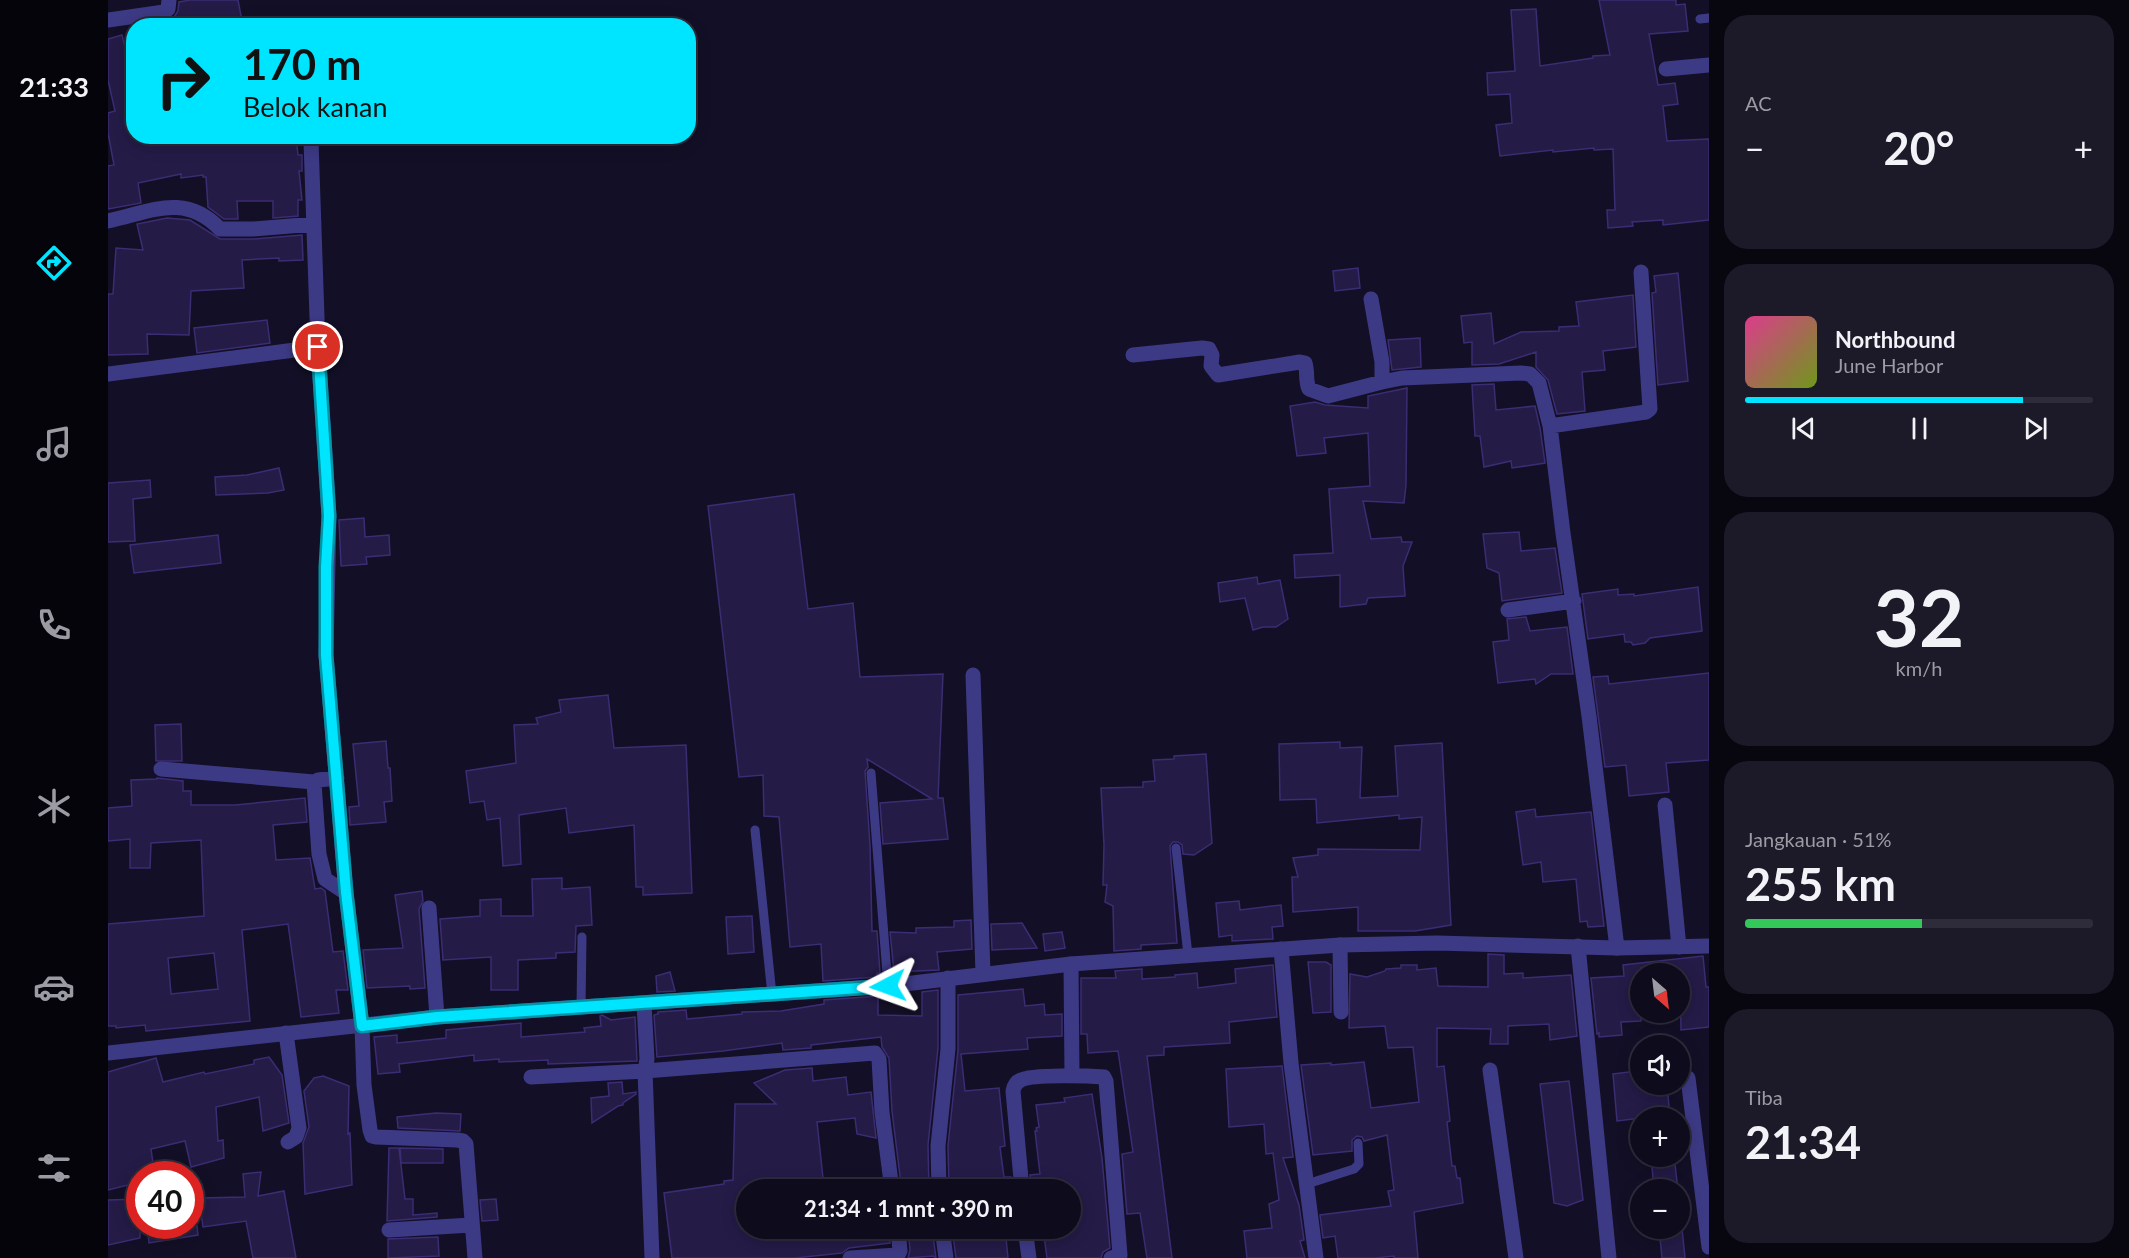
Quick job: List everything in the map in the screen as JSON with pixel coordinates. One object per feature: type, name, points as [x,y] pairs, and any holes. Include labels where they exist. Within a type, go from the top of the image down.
[{"type":"street","points":[[108,20],[164,12],[168,9],[168,0]]},
{"type":"street","points":[[1666,69],[1709,65]]},
{"type":"street","points":[[311,144],[318,347],[329,516],[326,567],[325,780],[328,821],[362,1026],[364,1085],[370,1130],[372,1136],[376,1137],[463,1141],[467,1147],[475,1258]]},
{"type":"street","points":[[108,221],[170,207],[196,210],[220,229],[253,230],[314,224]]},
{"type":"street","points":[[1550,426],[1646,412],[1650,409],[1641,272]]},
{"type":"street","points":[[1371,299],[1382,362],[1382,381]]},
{"type":"street","points":[[108,374],[318,347]]},
{"type":"street","points":[[1133,355],[1209,349],[1212,354],[1211,366],[1214,372],[1224,376],[1253,369],[1305,363],[1309,389],[1328,396],[1382,381],[1402,378],[1530,374],[1539,383],[1550,426],[1617,948]]},
{"type":"street","points":[[1508,610],[1574,601]]},
{"type":"street","points":[[973,675],[984,973]]},
{"type":"street","points":[[161,769],[325,780]]},
{"type":"street","points":[[325,780],[328,821],[321,864],[324,878],[339,888]]},
{"type":"street","points":[[1665,805],[1679,947]]},
{"type":"street","points":[[429,908],[437,1017]]},
{"type":"street","points":[[108,1053],[437,1017],[888,986],[1071,964],[1188,955],[1340,945],[1437,943],[1617,948],[1709,946]]},
{"type":"street","points":[[1340,945],[1341,1012]]},
{"type":"street","points":[[1578,946],[1609,1258]]},
{"type":"street","points":[[1281,949],[1291,1064],[1316,1258]]},
{"type":"street","points":[[1071,964],[1072,1073]]},
{"type":"street","points":[[939,1179],[938,1146],[948,1049],[948,978]]},
{"type":"street","points":[[644,1004],[652,1258]]},
{"type":"street","points":[[286,1033],[299,1128],[296,1137],[288,1142]]},
{"type":"street","points":[[531,1077],[646,1064],[875,1053],[879,1059],[882,1112],[891,1179]]},
{"type":"street","points":[[1490,1070],[1516,1258]]},
{"type":"street","points":[[1021,1179],[1014,1086],[1023,1078],[1072,1073],[1104,1077],[1120,1255],[1111,1258]]},
{"type":"street","points":[[1690,1094],[1709,1246]]},
{"type":"street","points":[[389,1230],[471,1225]]},
{"type":"street","points":[[850,1258],[898,1255],[899,1239]]},
{"type":"street","points":[[943,1239],[946,1258]]},
{"type":"street","points":[[1026,1239],[1029,1258]]},
{"type":"lane","points":[[872,773],[888,986]]},
{"type":"lane","points":[[755,830],[772,994]]},
{"type":"lane","points":[[1176,848],[1188,955]]},
{"type":"lane","points":[[581,1007],[582,937]]},
{"type":"lane","points":[[1306,1184],[1354,1170],[1359,1164],[1358,1143]]},
{"type":"building","points":[[238,0],[241,18],[174,18],[179,2]]},
{"type":"building","points":[[1599,0],[1676,0],[1676,5],[1685,4],[1688,31],[1649,34],[1658,85],[1675,83],[1678,104],[1663,106],[1667,141],[1709,139],[1709,220],[1663,225],[1663,220],[1632,222],[1633,226],[1608,228],[1607,210],[1615,210],[1613,149],[1594,150],[1594,148],[1553,152],[1553,150],[1500,156],[1496,125],[1512,123],[1510,94],[1488,95],[1487,73],[1515,71],[1511,10],[1536,9],[1540,66],[1610,55]]},
{"type":"building","points":[[122,35],[126,52],[126,144],[297,144],[298,155],[302,155],[302,171],[299,171],[302,200],[298,200],[298,216],[273,218],[273,201],[237,201],[238,219],[224,219],[208,207],[206,177],[203,175],[181,178],[181,174],[138,183],[141,203],[108,209],[108,166],[114,165],[108,133],[108,113],[115,111],[108,80],[108,39]]},
{"type":"building","points":[[167,218],[190,220],[220,239],[302,235],[303,260],[279,261],[279,258],[242,260],[244,288],[191,291],[189,335],[147,334],[148,354],[108,355],[108,294],[113,294],[116,248],[143,250],[137,224]]},
{"type":"building","points":[[1358,268],[1360,288],[1335,291],[1333,271]]},
{"type":"building","points":[[1678,273],[1688,381],[1658,385],[1652,293],[1656,292],[1654,276]]},
{"type":"building","points":[[1633,295],[1636,347],[1603,351],[1605,370],[1582,372],[1585,411],[1557,414],[1548,380],[1536,367],[1536,352],[1499,364],[1472,365],[1472,342],[1464,343],[1461,316],[1491,313],[1494,344],[1521,332],[1559,331],[1559,327],[1579,326],[1576,302]]},
{"type":"building","points":[[267,320],[270,343],[197,353],[194,328]]},
{"type":"building","points":[[1420,338],[1421,367],[1392,370],[1388,340]]},
{"type":"building","points":[[1494,384],[1496,410],[1535,406],[1545,463],[1512,468],[1511,461],[1484,467],[1480,436],[1475,436],[1472,385]]},
{"type":"building","points":[[1407,388],[1404,503],[1363,501],[1371,539],[1401,537],[1402,542],[1412,542],[1403,566],[1405,596],[1368,598],[1366,604],[1340,607],[1340,575],[1295,578],[1294,555],[1333,553],[1329,489],[1370,486],[1368,433],[1324,438],[1326,453],[1297,456],[1290,406],[1315,402],[1325,405],[1368,408],[1368,396]]},
{"type":"building","points":[[279,468],[284,490],[268,493],[216,495],[215,477],[247,475]]},
{"type":"building","points":[[150,480],[151,497],[133,499],[135,541],[108,542],[108,483]]},
{"type":"building","points":[[794,494],[808,609],[853,603],[860,677],[943,674],[938,798],[943,798],[948,839],[883,844],[880,803],[932,799],[867,759],[868,767],[865,771],[872,931],[877,931],[880,973],[877,973],[877,977],[823,981],[821,944],[790,947],[779,817],[764,816],[763,775],[739,777],[708,506]]},
{"type":"building","points":[[364,518],[365,537],[389,535],[390,555],[366,557],[367,564],[341,566],[339,520]]},
{"type":"building","points":[[1519,532],[1521,551],[1555,548],[1562,593],[1502,601],[1499,573],[1487,568],[1483,534]]},
{"type":"building","points":[[218,535],[221,563],[134,573],[130,545]]},
{"type":"building","points":[[1257,577],[1258,584],[1280,580],[1288,619],[1276,627],[1253,630],[1245,598],[1220,602],[1218,583]]},
{"type":"building","points":[[1698,587],[1702,631],[1650,638],[1645,643],[1633,645],[1631,642],[1625,642],[1624,634],[1588,639],[1582,594],[1618,589],[1618,595],[1634,594],[1634,596]]},
{"type":"building","points":[[1526,617],[1530,631],[1567,627],[1573,674],[1551,674],[1536,684],[1535,679],[1498,683],[1493,642],[1509,640],[1507,619]]},
{"type":"building","points":[[1709,673],[1709,760],[1666,763],[1669,792],[1629,796],[1626,765],[1605,767],[1593,677],[1608,676],[1609,684]]},
{"type":"building","points":[[608,695],[614,748],[686,745],[692,893],[643,895],[643,887],[636,887],[634,825],[569,833],[566,808],[519,815],[521,864],[503,866],[500,818],[487,820],[484,801],[470,803],[466,771],[516,763],[514,725],[538,724],[536,718],[561,712],[559,700]]},
{"type":"building","points":[[181,724],[182,761],[156,761],[155,725]]},
{"type":"building","points":[[386,741],[392,801],[384,802],[386,822],[350,825],[349,807],[359,806],[353,744]]},
{"type":"building","points":[[1340,742],[1340,748],[1362,747],[1360,798],[1398,796],[1395,746],[1442,743],[1451,925],[1415,931],[1358,931],[1358,907],[1293,912],[1292,877],[1298,877],[1293,858],[1318,855],[1318,849],[1420,850],[1422,817],[1399,819],[1399,815],[1317,823],[1316,799],[1280,800],[1279,744]]},
{"type":"building","points":[[1206,754],[1212,843],[1194,855],[1183,854],[1182,845],[1178,842],[1173,842],[1170,846],[1177,943],[1141,945],[1141,949],[1114,951],[1113,906],[1105,902],[1107,885],[1103,885],[1104,845],[1101,788],[1143,787],[1143,782],[1155,781],[1153,760]]},
{"type":"building","points":[[131,780],[183,781],[183,791],[191,791],[191,805],[235,805],[305,798],[307,822],[273,825],[276,860],[310,858],[315,889],[321,888],[325,891],[333,952],[343,951],[348,990],[336,990],[339,1013],[301,1017],[288,924],[242,930],[250,1021],[146,1031],[145,1025],[116,1028],[116,1026],[108,1026],[108,924],[204,916],[201,840],[151,843],[150,868],[130,868],[130,839],[108,841],[108,808],[132,806]],"holes":[[[214,953],[218,989],[171,994],[168,958]]]},
{"type":"building","points":[[1535,809],[1536,817],[1591,812],[1604,926],[1588,927],[1587,921],[1580,922],[1576,879],[1543,882],[1541,862],[1523,865],[1516,812]]},
{"type":"building","points":[[562,878],[562,889],[590,887],[592,925],[576,926],[575,952],[556,953],[556,958],[518,960],[518,990],[491,990],[491,957],[443,960],[440,919],[480,916],[480,900],[501,899],[501,916],[533,916],[532,879]]},
{"type":"building","points":[[422,891],[423,901],[419,909],[425,988],[410,989],[410,986],[367,988],[363,950],[403,948],[395,895]]},
{"type":"building","points":[[1239,901],[1240,910],[1281,905],[1283,926],[1272,927],[1273,939],[1232,941],[1232,935],[1219,937],[1216,903]]},
{"type":"building","points":[[752,916],[754,952],[728,954],[726,917]]},
{"type":"building","points":[[971,920],[972,949],[937,952],[939,970],[894,972],[890,932],[916,933],[916,928],[954,927],[954,921]]},
{"type":"building","points":[[1022,923],[1037,948],[992,950],[991,924]]},
{"type":"building","points":[[1062,932],[1065,948],[1045,951],[1043,934]]},
{"type":"building","points":[[1488,954],[1504,955],[1504,974],[1523,973],[1523,978],[1571,975],[1577,1036],[1550,1040],[1549,1024],[1508,1026],[1508,1044],[1490,1044],[1491,1029],[1437,1028],[1437,1067],[1444,1066],[1452,1166],[1455,1166],[1457,1178],[1460,1178],[1463,1203],[1414,1212],[1418,1258],[1394,1258],[1394,1256],[1338,1258],[1335,1236],[1323,1238],[1320,1215],[1391,1206],[1388,1191],[1394,1190],[1387,1135],[1364,1141],[1362,1137],[1357,1136],[1352,1140],[1352,1151],[1313,1155],[1301,1065],[1364,1062],[1371,1108],[1419,1102],[1413,1047],[1388,1048],[1385,1026],[1349,1028],[1350,974],[1367,977],[1386,969],[1401,968],[1401,965],[1417,965],[1417,970],[1436,968],[1438,986],[1488,987]]},
{"type":"building","points":[[1703,956],[1706,987],[1709,987],[1709,1027],[1681,1030],[1681,1023],[1690,1023],[1690,963],[1641,963]]},
{"type":"building","points":[[1308,962],[1326,962],[1331,965],[1331,1012],[1313,1013]]},
{"type":"building","points":[[1630,964],[1630,1022],[1621,1022],[1622,1035],[1599,1037],[1591,978],[1624,976],[1623,965]]},
{"type":"building","points":[[1273,965],[1277,1017],[1229,1022],[1230,1043],[1164,1047],[1164,1055],[1147,1056],[1172,1258],[1147,1258],[1140,1213],[1127,1214],[1122,1154],[1133,1152],[1118,1051],[1088,1053],[1087,1034],[1081,1034],[1081,978],[1116,978],[1115,971],[1142,969],[1142,979],[1197,973],[1198,988],[1236,983],[1235,969]]},
{"type":"building","points":[[670,972],[675,991],[657,992],[656,976]]},
{"type":"building","points":[[1023,989],[1025,1006],[1044,1004],[1045,1015],[1062,1014],[1062,1036],[1027,1038],[1028,1049],[961,1054],[965,1091],[999,1088],[1005,1146],[1000,1147],[1004,1177],[1011,1177],[1011,1179],[949,1179],[948,1146],[958,1050],[958,995]]},
{"type":"building","points":[[938,990],[938,1048],[928,1145],[929,1179],[900,1179],[892,1111],[889,1058],[882,1047],[881,1037],[811,1045],[811,1048],[783,1050],[782,1043],[657,1057],[654,1015],[658,1012],[686,1010],[687,1019],[742,1014],[742,1012],[781,1011],[824,1004],[824,1000],[878,996],[878,1015],[922,1016],[922,992]]},
{"type":"building","points":[[600,1016],[611,1020],[635,1017],[637,1061],[548,1064],[548,1060],[474,1061],[474,1055],[399,1064],[400,1072],[378,1074],[374,1037],[397,1035],[397,1043],[446,1038],[446,1030],[521,1023],[521,1037],[585,1032],[584,1028],[601,1026]]},
{"type":"building","points":[[269,1057],[282,1075],[289,1123],[263,1131],[259,1097],[216,1107],[218,1141],[223,1140],[224,1158],[204,1163],[204,1161],[190,1161],[185,1141],[151,1149],[153,1161],[126,1161],[126,1186],[108,1190],[108,1072],[156,1058],[163,1082],[204,1072],[205,1074],[254,1064],[254,1060]]},
{"type":"building","points":[[1282,1066],[1293,1157],[1283,1158],[1299,1205],[1304,1240],[1300,1241],[1305,1258],[1247,1258],[1244,1231],[1272,1228],[1269,1204],[1279,1200],[1273,1153],[1266,1154],[1264,1124],[1229,1127],[1226,1069]]},
{"type":"building","points":[[812,1068],[813,1081],[846,1077],[848,1095],[871,1092],[876,1138],[857,1134],[855,1118],[817,1122],[823,1178],[736,1179],[736,1239],[889,1239],[890,1243],[849,1248],[842,1253],[795,1258],[672,1258],[664,1193],[724,1184],[724,1181],[733,1180],[735,1104],[776,1104],[754,1083],[785,1070]]},
{"type":"building","points":[[1630,1072],[1630,1095],[1668,1095],[1669,1107],[1630,1107],[1630,1119],[1617,1121],[1613,1074]]},
{"type":"building","points":[[323,1076],[349,1086],[348,1134],[350,1133],[352,1185],[305,1194],[303,1143],[309,1127],[304,1091],[314,1078]]},
{"type":"building","points":[[1569,1081],[1583,1200],[1567,1206],[1554,1203],[1540,1084]]},
{"type":"building","points":[[622,1082],[623,1094],[636,1092],[636,1094],[623,1105],[592,1123],[591,1098],[609,1096],[608,1083]]},
{"type":"building","points":[[1092,1094],[1102,1158],[1110,1248],[1103,1252],[1101,1258],[1047,1258],[1044,1239],[1081,1239],[1081,1179],[1031,1179],[1030,1175],[1040,1174],[1035,1131],[1039,1127],[1036,1105],[1065,1102],[1064,1098]]},
{"type":"building","points":[[436,1113],[461,1114],[460,1131],[398,1128],[397,1117]]},
{"type":"building","points":[[389,1148],[399,1148],[405,1199],[413,1199],[413,1215],[437,1213],[437,1217],[387,1221]]},
{"type":"building","points":[[400,1148],[443,1149],[443,1163],[401,1163]]},
{"type":"building","points":[[1652,1167],[1675,1167],[1677,1179],[1653,1179]]},
{"type":"building","points":[[261,1172],[258,1196],[284,1191],[296,1258],[253,1258],[246,1221],[204,1227],[204,1198],[245,1197],[243,1174]]},
{"type":"building","points":[[126,1199],[126,1239],[135,1239],[108,1245],[108,1200]]},
{"type":"building","points":[[496,1199],[498,1220],[482,1221],[480,1200]]},
{"type":"building","points":[[438,1237],[439,1256],[388,1258],[388,1239]]},
{"type":"building","points":[[149,1239],[174,1239],[149,1243]]},
{"type":"building","points":[[909,1239],[933,1239],[936,1258],[933,1256],[908,1258]]},
{"type":"building","points":[[953,1239],[1006,1239],[1008,1258],[956,1258]]},
{"type":"building","points":[[1660,1239],[1683,1239],[1685,1258],[1662,1258]]},
{"type":"route","points":[[318,347],[329,516],[326,567],[326,655],[346,892],[362,1026],[437,1017],[888,986]]}]
